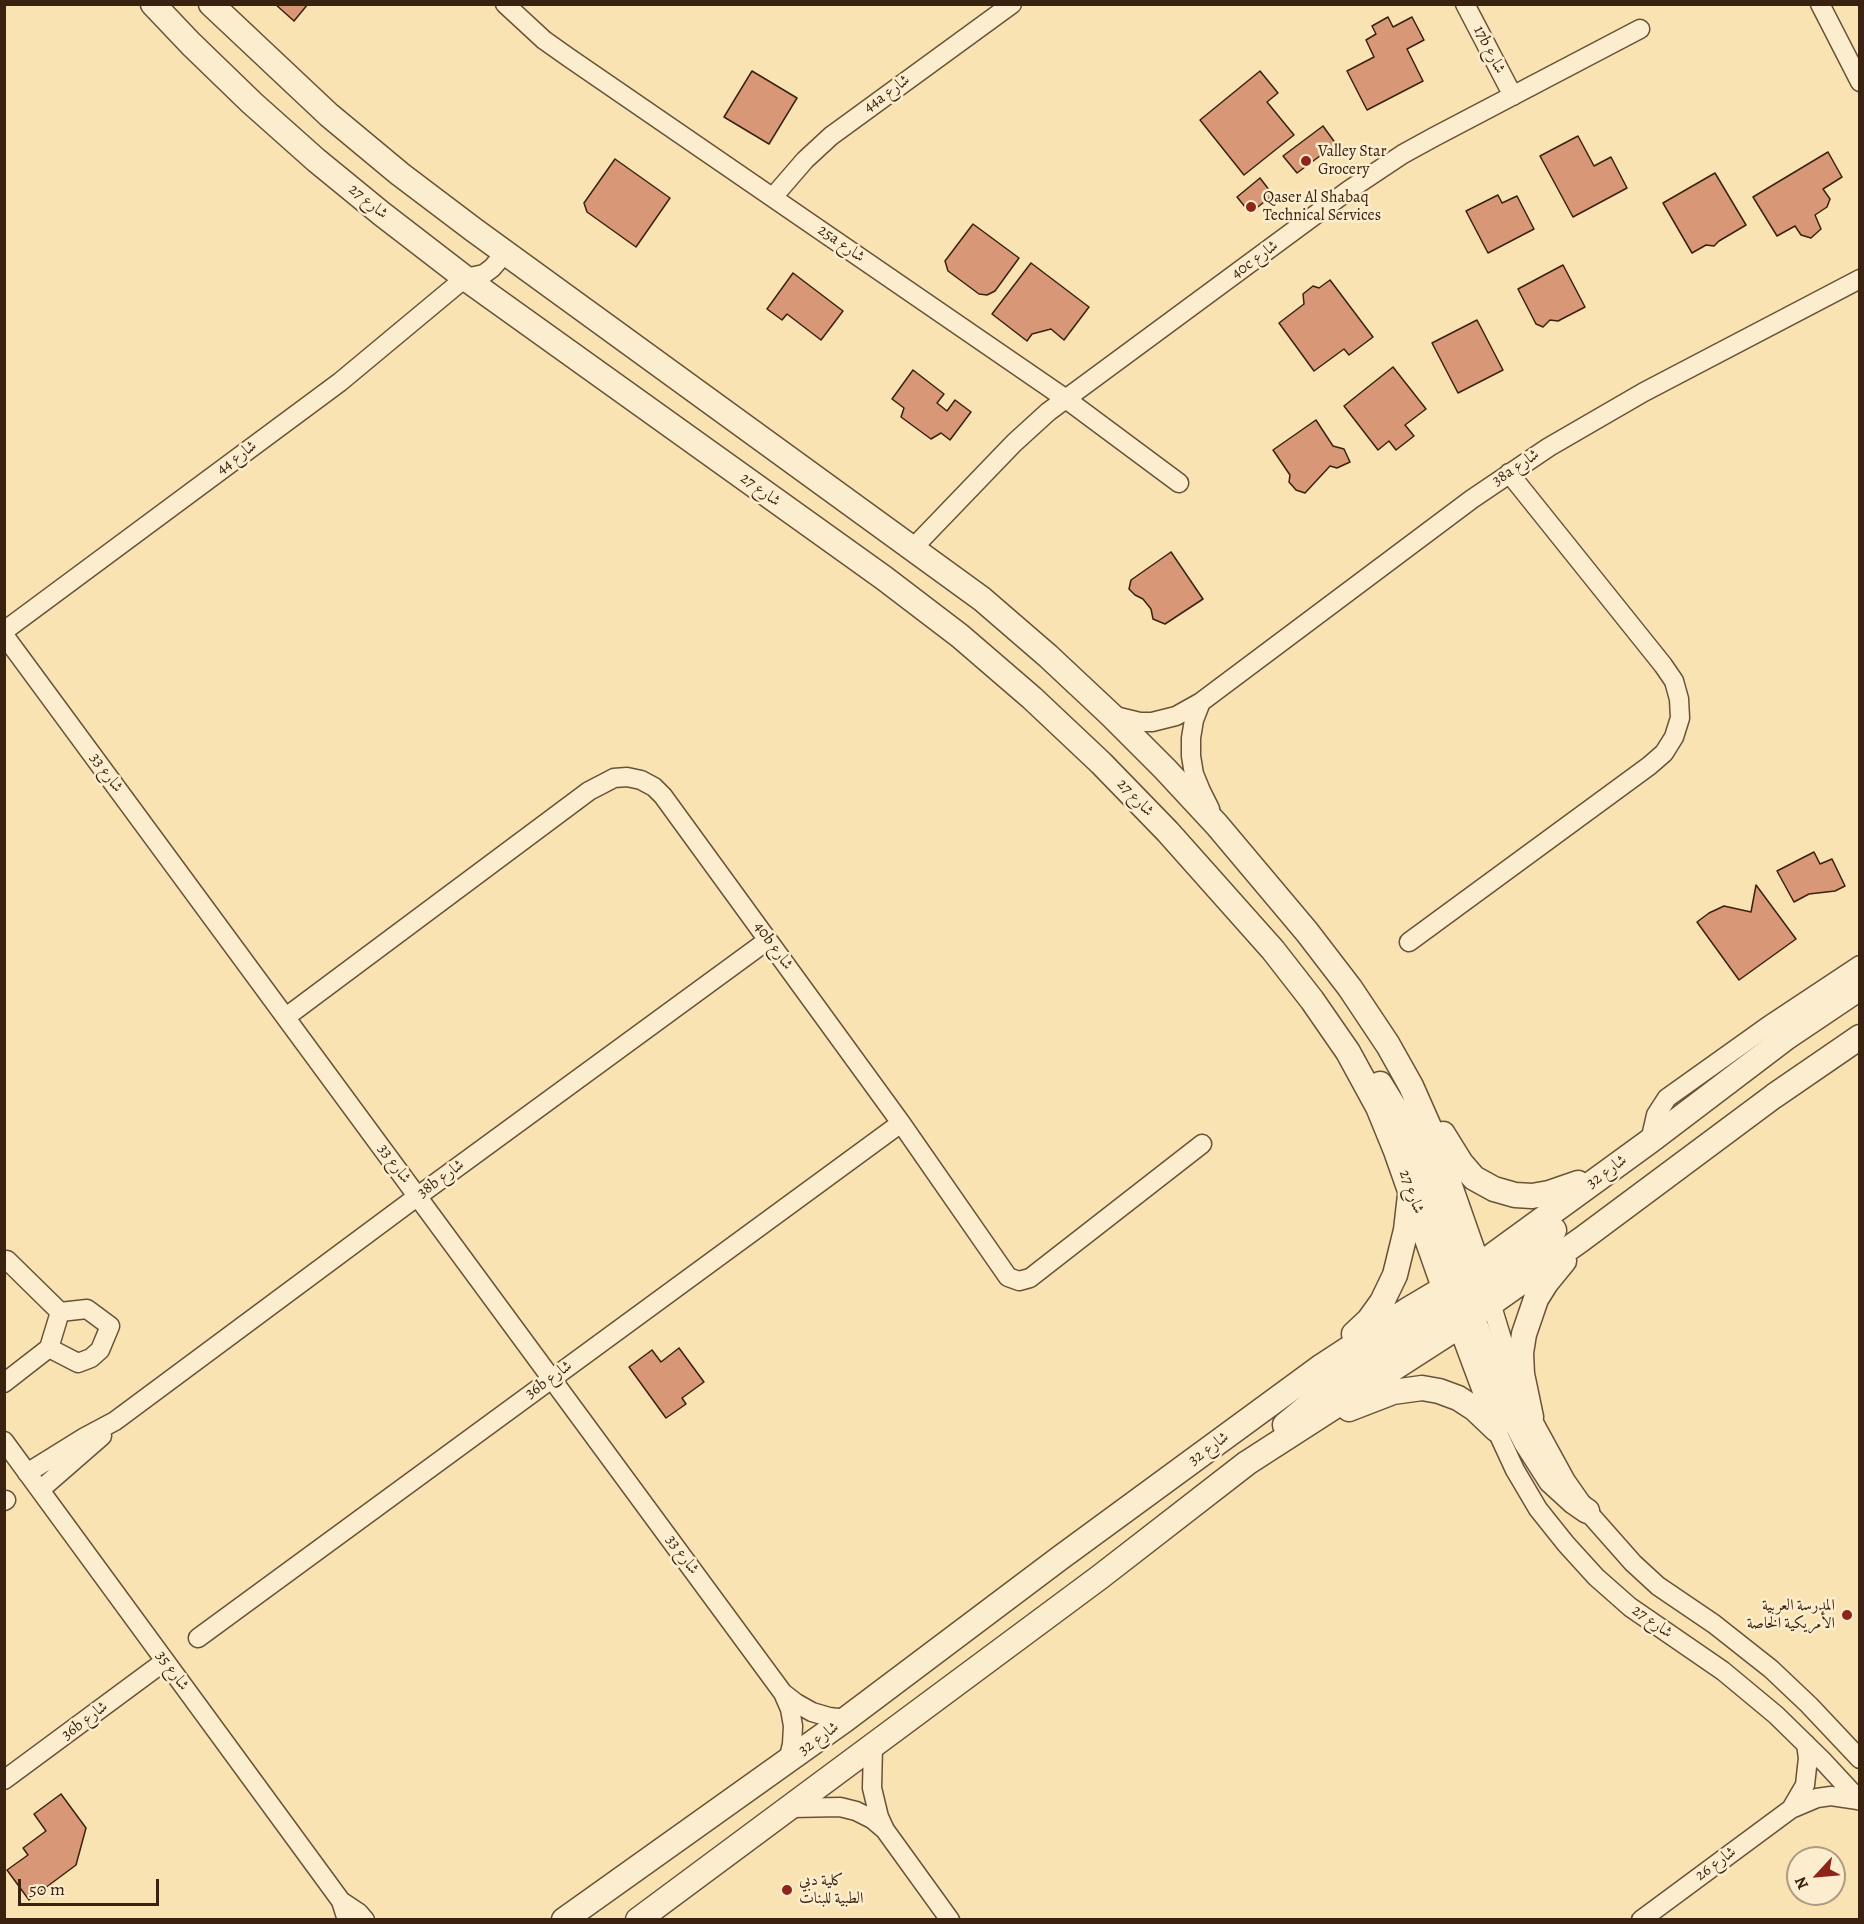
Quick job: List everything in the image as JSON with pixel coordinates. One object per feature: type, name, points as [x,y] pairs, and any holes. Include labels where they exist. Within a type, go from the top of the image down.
[{"type":"street","name":"شارع 27","points":[[153,4],[190,44],[316,160],[465,278],[884,578],[960,636],[1032,698],[1101,763],[1168,832],[1273,950],[1312,1000],[1348,1052],[1378,1107],[1410,1189],[1468,1296],[1509,1362],[1531,1418],[1562,1473],[1587,1511],[1610,1538],[1658,1586],[1714,1624],[1764,1664],[1809,1705],[1860,1759]]},
{"type":"street","name":"شارع 27","points":[[211,4],[329,115],[400,174],[982,599],[1111,715],[1217,825],[1263,878],[1350,988],[1411,1086],[1443,1162],[1496,1430],[1515,1470],[1538,1509],[1596,1577],[1630,1606],[1732,1678],[1776,1715],[1859,1800]]},
{"type":"street","name":"25a شارع","points":[[505,4],[530,28],[560,51],[1066,399],[1179,483]]},
{"type":"street","name":"44a شارع","points":[[773,197],[805,160],[831,136],[1012,4]]},
{"type":"street","name":"17b شارع","points":[[1465,4],[1513,96]]},
{"type":"street","points":[[1820,4],[1860,82]]},
{"type":"street","name":"40c شارع","points":[[912,549],[1030,427],[1374,173],[1424,143],[1640,29]]},
{"type":"street","name":"شارع 44","points":[[4,631],[331,388],[465,278],[484,274],[492,268],[498,260],[501,248]]},
{"type":"street","name":"38a شارع","points":[[1111,715],[1140,722],[1152,722],[1176,716],[1201,702],[1509,473],[1589,422],[1860,279]]},
{"type":"street","points":[[1409,942],[1649,766],[1669,745],[1680,718],[1679,699],[1674,681],[1663,665],[1509,473]]},
{"type":"street","name":"شارع 33","points":[[4,635],[783,1692],[812,1712],[846,1719]]},
{"type":"street","points":[[1201,702],[1194,720],[1191,756],[1200,791],[1217,825]]},
{"type":"street","name":"40b شارع","points":[[286,1017],[589,791],[614,778],[627,777],[654,786],[663,796],[901,1122],[1008,1277],[1019,1281],[1030,1278],[1202,1144]]},
{"type":"street","name":"38b شارع","points":[[27,1473],[115,1421],[768,940]]},
{"type":"street","points":[[1247,1463],[1316,1398],[1417,1327],[1468,1296],[1616,1182],[1640,1156],[1650,1141],[1656,1115],[1668,1098],[1768,1026],[1860,966]]},
{"type":"street","name":"شارع 32","points":[[638,1920],[1100,1577],[1247,1463],[1426,1346],[1468,1296],[1608,1171],[1787,1037],[1860,988]]},
{"type":"street","name":"شارع 32","points":[[564,1920],[846,1719],[1322,1366],[1582,1239],[1774,1096],[1860,1037]]},
{"type":"street","points":[[1348,1052],[1378,1082],[1401,1118],[1468,1296],[1498,1387],[1531,1451],[1551,1481],[1587,1511]]},
{"type":"street","points":[[1411,1086],[1461,1163],[1474,1178],[1494,1189],[1515,1195],[1532,1196],[1549,1193],[1608,1171]]},
{"type":"street","name":"36b شارع","points":[[198,1638],[901,1122]]},
{"type":"street","points":[[1322,1366],[1369,1320],[1382,1302],[1395,1275],[1402,1253],[1410,1189]]},
{"type":"street","points":[[1531,1418],[1522,1374],[1521,1353],[1528,1319],[1546,1283],[1582,1239]]},
{"type":"street","points":[[7,1260],[60,1312]]},
{"type":"street","points":[[49,1348],[78,1363],[91,1358],[100,1350],[110,1326],[87,1308],[60,1312]]},
{"type":"street","points":[[4,1383],[49,1348],[60,1312]]},
{"type":"street","points":[[1313,1422],[1393,1392],[1422,1388],[1458,1398],[1475,1409],[1496,1430]]},
{"type":"street","name":"38b شارع","points":[[40,1490],[91,1446],[115,1421]]},
{"type":"street","name":"شارع 35","points":[[4,1441],[341,1901],[365,1920]]},
{"type":"street","name":"36b شارع","points":[[4,1780],[165,1661]]},
{"type":"street","name":"شارع 33","points":[[783,1692],[790,1709],[793,1726],[788,1761]]},
{"type":"street","name":"شارع 26","points":[[1791,1809],[1805,1785],[1808,1758],[1806,1744]]},
{"type":"street","points":[[873,1746],[872,1788],[879,1817],[885,1830],[950,1920]]},
{"type":"street","name":"شارع 26","points":[[1641,1920],[1791,1809],[1817,1798],[1831,1796],[1859,1800]]},
{"type":"street","points":[[791,1808],[840,1807],[856,1811],[872,1819],[885,1830]]},
{"type":"street","points":[[587,1920],[599,1895]]},
{"type":"street","name":"شارع 35","points":[[341,1901],[347,1920]]},
{"type":"building","points":[[275,4],[308,4],[294,21]]},
{"type":"building","points":[[1388,17],[1393,27],[1412,17],[1424,40],[1407,49],[1423,81],[1367,110],[1347,71],[1374,57],[1366,40],[1376,34],[1372,26]]},
{"type":"building","points":[[752,71],[797,98],[769,144],[724,117]]},
{"type":"building","points":[[1260,71],[1278,93],[1267,102],[1294,135],[1244,175],[1200,120]]},
{"type":"building","points":[[1323,126],[1336,144],[1297,173],[1283,156]]},
{"type":"building","points":[[1578,136],[1594,166],[1611,157],[1627,188],[1573,217],[1540,156]]},
{"type":"building","points":[[1828,152],[1842,177],[1823,189],[1830,199],[1827,207],[1815,215],[1821,229],[1811,238],[1801,235],[1795,226],[1777,236],[1753,197]]},
{"type":"building","points":[[615,159],[670,198],[636,247],[587,212],[584,203]]},
{"type":"building","points":[[1715,173],[1746,225],[1714,246],[1706,245],[1692,253],[1663,203]]},
{"type":"building","points":[[1260,178],[1273,195],[1250,213],[1237,197]]},
{"type":"building","points":[[1498,195],[1502,203],[1517,196],[1534,229],[1488,253],[1466,211]]},
{"type":"building","points":[[973,224],[1019,258],[995,291],[987,295],[979,294],[948,271],[945,261]]},
{"type":"building","points":[[1031,263],[1089,307],[1064,340],[1051,329],[1032,334],[1027,341],[992,314]]},
{"type":"building","points":[[1563,265],[1585,307],[1558,321],[1550,320],[1543,327],[1536,324],[1518,289]]},
{"type":"building","points":[[793,273],[843,311],[821,340],[787,314],[782,320],[767,309]]},
{"type":"building","points":[[1330,280],[1373,337],[1349,355],[1344,349],[1314,371],[1279,323],[1304,304],[1303,294],[1313,286],[1319,288]]},
{"type":"building","points":[[1477,320],[1503,370],[1458,393],[1432,343]]},
{"type":"building","points":[[1393,367],[1426,409],[1405,425],[1414,436],[1396,450],[1389,441],[1378,450],[1344,406]]},
{"type":"building","points":[[913,370],[944,394],[937,403],[947,411],[955,400],[971,412],[950,440],[941,433],[931,439],[901,417],[904,408],[892,399]]},
{"type":"building","points":[[1316,420],[1333,446],[1344,449],[1350,462],[1337,468],[1330,466],[1305,493],[1296,490],[1289,482],[1290,475],[1273,450]]},
{"type":"building","points":[[1171,552],[1203,599],[1165,624],[1153,619],[1151,609],[1143,599],[1129,589],[1131,580]]},
{"type":"building","points":[[1814,852],[1820,864],[1832,859],[1845,886],[1835,891],[1809,894],[1794,902],[1777,871]]},
{"type":"building","points":[[1756,885],[1796,939],[1739,980],[1697,922],[1724,906],[1751,912]]},
{"type":"building","points":[[679,1348],[704,1382],[682,1398],[686,1404],[666,1418],[629,1367],[652,1350],[661,1362]]},
{"type":"building","points":[[61,1794],[86,1828],[76,1865],[29,1900],[7,1870],[28,1855],[23,1848],[46,1831],[34,1814]]},
{"type":"place","name":"Valley Star Grocery","points":[[1306,161]]},
{"type":"place","name":"Qaser Al Shabaq Technical Services","points":[[1251,207]]},
{"type":"place","name":"المدرسة العربية الأمريكية الخاصة","points":[[1847,1615]]},
{"type":"place","name":"كلية دبي الطبية للبنات","points":[[787,1890]]}]
